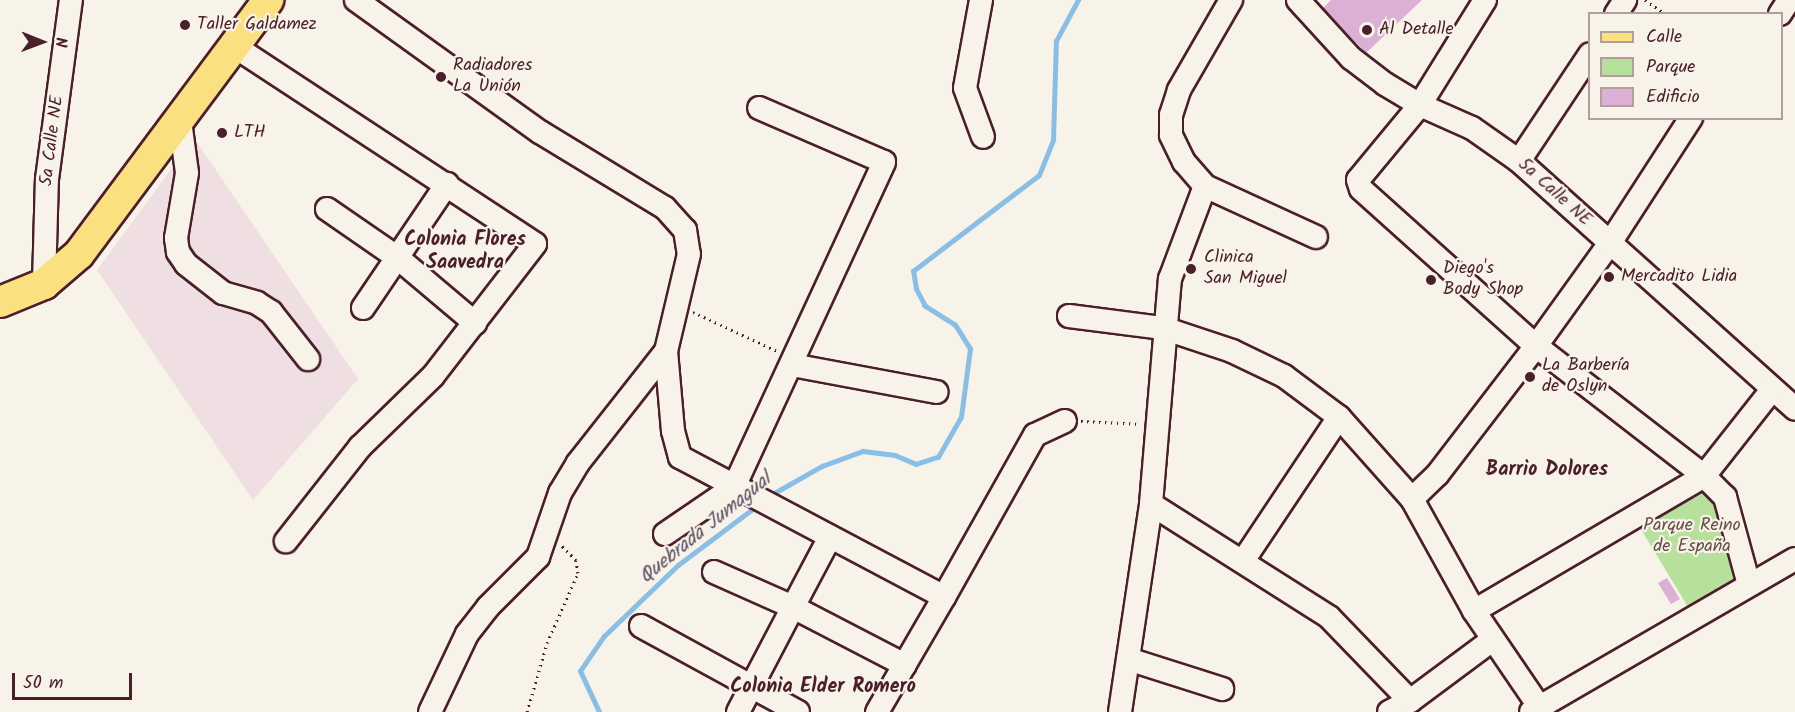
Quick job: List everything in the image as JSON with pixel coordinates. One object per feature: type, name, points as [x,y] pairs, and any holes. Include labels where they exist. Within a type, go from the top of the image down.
[{"type":"main road","points":[[0,302],[44,284],[79,254],[180,121],[234,46],[258,6]]},
{"type":"street","name":"5a Calle NE","points":[[44,284],[47,179],[71,0]]},
{"type":"street","points":[[356,0],[540,132],[665,208],[685,230],[689,254],[666,351],[673,432],[680,457],[944,597]]},
{"type":"street","points":[[981,0],[965,88],[983,137]]},
{"type":"street","points":[[1232,0],[1179,90],[1171,115],[1171,135],[1185,162],[1205,186],[1316,237]]},
{"type":"street","name":"5a Calle NE","points":[[1298,0],[1351,58],[1420,105],[1472,128],[1519,161],[1771,391],[1795,410]]},
{"type":"street","points":[[1485,0],[1420,105],[1361,172],[1358,180],[1361,189],[1536,346],[1704,477],[1725,497],[1749,585]]},
{"type":"street","points":[[234,46],[535,244],[433,376],[360,447],[286,541]]},
{"type":"street","points":[[1519,161],[1588,57]]},
{"type":"street","points":[[665,534],[742,491],[793,362],[884,162],[759,108]]},
{"type":"street","points":[[1412,499],[1437,475],[1536,346],[1610,243],[1690,120]]},
{"type":"street","points":[[180,121],[187,173],[176,238],[178,252],[186,264],[223,293],[271,312],[308,359]]},
{"type":"street","points":[[363,308],[447,184]]},
{"type":"street","points":[[1120,712],[1151,504],[1163,328],[1170,279],[1205,186]]},
{"type":"street","points":[[327,209],[398,258],[476,323]]},
{"type":"street","points":[[1070,316],[1163,328],[1232,351],[1284,376],[1339,417],[1412,499],[1474,611],[1537,710],[1795,560]]},
{"type":"street","points":[[430,712],[467,634],[488,607],[538,557],[560,493],[578,463],[666,351]]},
{"type":"street","points":[[793,362],[936,392]]},
{"type":"street","points":[[1474,611],[1704,477],[1771,391]]},
{"type":"street","points":[[1244,561],[1339,417]]},
{"type":"street","points":[[877,712],[1035,435],[1065,421]]},
{"type":"street","points":[[1151,504],[1329,617],[1410,701]]},
{"type":"street","points":[[738,712],[830,537]]},
{"type":"street","points":[[714,572],[793,607],[905,664]]},
{"type":"street","points":[[641,626],[752,684],[798,712]]},
{"type":"street","points":[[1389,712],[1410,701],[1492,640]]},
{"type":"street","points":[[1128,659],[1222,689]]},
{"type":"path","points":[[1645,0],[1663,12]]},
{"type":"path","points":[[678,305],[793,362]]},
{"type":"path","points":[[1065,421],[1157,425]]},
{"type":"path","points":[[527,712],[547,644],[578,573],[576,560],[547,531]]},
{"type":"shaded area","points":[[194,138],[358,379],[253,500],[97,270]]},
{"type":"green space","name":"Parque Reino de España","points":[[1700,487],[1721,502],[1742,579],[1688,607],[1639,526]]},
{"type":"building","name":"Al Detalle","points":[[1331,0],[1422,0],[1366,53],[1323,8]]},
{"type":"building","points":[[1667,578],[1680,599],[1671,604],[1658,583]]},
{"type":"waterway","name":"Quebrada Jumagual","points":[[769,496],[822,466],[863,451],[895,455],[916,464],[938,457],[961,417],[970,349],[955,325],[925,306],[916,289],[913,271],[1039,175],[1053,140],[1056,41],[1078,0]]},
{"type":"waterway","name":"Quebrada Jumagual","points":[[599,712],[580,671],[604,636],[678,565],[758,505]]},
{"type":"place","name":"Taller Galdamez","points":[[185,25]]},
{"type":"place","name":"Al Detalle","points":[[1367,30]]},
{"type":"place","name":"Radiadores La Unión","points":[[441,77]]},
{"type":"place","name":"LTH","points":[[222,133]]},
{"type":"place","name":"Clinica San Miguel","points":[[1191,269]]},
{"type":"place","name":"Mercadito Lidia","points":[[1609,277]]},
{"type":"place","name":"Diego's Body Shop","points":[[1431,280]]},
{"type":"place","name":"La Barbería de Oslyn","points":[[1530,377]]},
{"type":"district","name":"Colonia Flores Saavedra","points":[[465,252]]},
{"type":"district","name":"Barrio Dolores","points":[[1547,470]]},
{"type":"district","name":"Colonia Elder Romero","points":[[823,687]]}]
